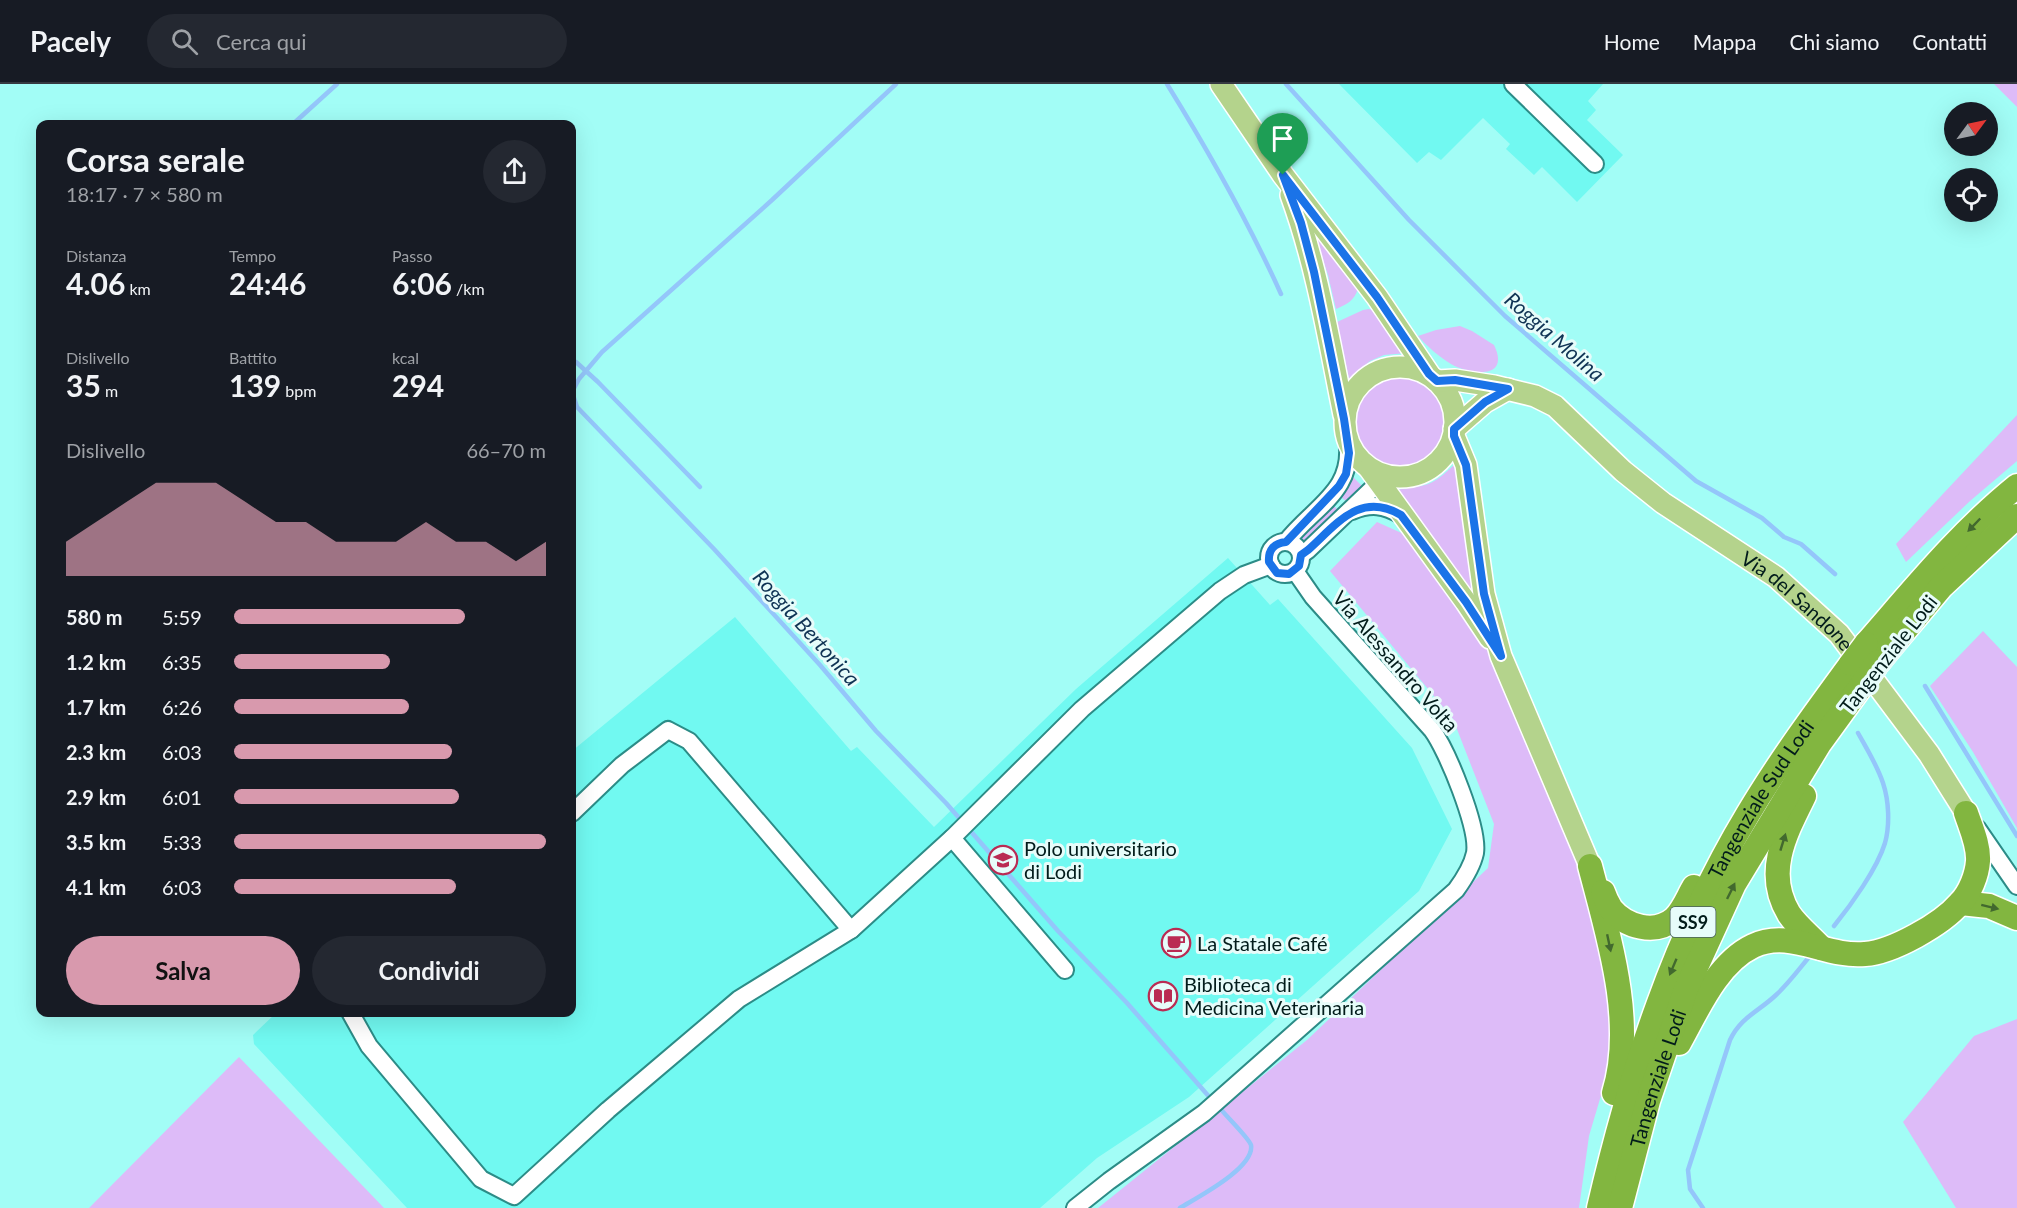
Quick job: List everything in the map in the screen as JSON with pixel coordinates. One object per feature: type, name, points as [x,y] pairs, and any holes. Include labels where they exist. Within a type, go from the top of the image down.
[{"type":"highway","name":"SS9","points":[[1872,653],[1933,566],[1992,506],[2017,486]]},
{"type":"highway","name":"Tangenziale Lodi","points":[[1620,1208],[1648,1101],[1686,989],[1734,884],[1819,744],[1857,673],[1872,653],[2017,516]]},
{"type":"highway","name":"Tangenziale Sud Lodi","points":[[1598,1208],[1614,1145],[1648,1032],[1685,940],[1749,813],[1805,729],[1857,673]]},
{"type":"highway","points":[[1819,744],[1821,762],[1786,832],[1777,860],[1779,889],[1790,916],[1821,948]]},
{"type":"highway","points":[[1648,1101],[1720,973],[1751,947],[1772,939],[1794,941],[1849,954],[1864,954],[1907,940],[1940,920],[1961,903],[1974,880],[1978,863],[1978,849],[1966,813]]},
{"type":"highway","points":[[1590,866],[1611,908],[1623,920],[1645,928],[1656,927],[1672,921],[1679,914],[1705,866],[1733,841]]},
{"type":"highway","points":[[1590,866],[1614,964],[1622,1030],[1622,1055],[1618,1082],[1597,1158],[1598,1208]]},
{"type":"highway","points":[[1961,903],[1989,906],[2017,918]]},
{"type":"main road","points":[[1221,84],[1283,175],[1377,297],[1452,401],[1456,418],[1454,432],[1446,452],[1434,465],[1419,474],[1381,475]]},
{"type":"main road","points":[[1283,175],[1301,223],[1314,272],[1346,429],[1355,454],[1381,475],[1401,515],[1466,602],[1501,656]]},
{"type":"main road","points":[[1346,429],[1349,400],[1359,384],[1374,372],[1392,366],[1411,367],[1433,377]]},
{"type":"main road","name":"Via del Sandone","points":[[1433,377],[1508,389],[1535,396],[1555,406],[1639,484],[1663,503],[1776,577],[1839,634],[1929,754],[1966,813]]},
{"type":"main road","points":[[1454,432],[1485,402],[1508,389]]},
{"type":"main road","points":[[1454,432],[1466,465],[1484,594],[1501,656],[1590,866]]},
{"type":"street","points":[[1513,84],[1595,164]]},
{"type":"street","points":[[1346,429],[1349,462],[1346,474],[1339,486],[1286,542],[1275,546],[1270,552],[1271,565],[1277,573],[1295,571],[1299,566],[1301,555],[1349,513],[1381,475]]},
{"type":"street","points":[[1349,513],[1359,508],[1379,506],[1388,507],[1401,515]]},
{"type":"street","points":[[1286,542],[1293,544],[1301,555]]},
{"type":"street","points":[[353,1017],[369,1046],[481,1179],[514,1196],[616,1103],[739,999],[851,930],[955,835],[1082,709],[1220,591],[1244,575],[1271,565]]},
{"type":"street","name":"Via Alessandro Volta","points":[[1075,1208],[1204,1113],[1456,890],[1467,874],[1475,853],[1474,832],[1442,744],[1313,597],[1295,571]]},
{"type":"street","points":[[576,809],[622,765],[668,730],[689,741],[851,930]]},
{"type":"street","name":"Via del Sandone","points":[[1966,813],[2017,886]]},
{"type":"street","points":[[955,835],[1065,970]]},
{"type":"shaded area","points":[[1339,84],[1603,84],[1588,101],[1596,110],[1587,120],[1623,155],[1577,202],[1542,167],[1534,175],[1506,149],[1510,144],[1483,118],[1441,160],[1429,152],[1417,163]]},
{"type":"shaded area","points":[[1994,84],[2017,84],[2017,107]]},
{"type":"shaded area","points":[[1311,224],[1358,289],[1350,302],[1336,309],[1328,275]]},
{"type":"shaded area","points":[[1369,309],[1375,311],[1407,353],[1384,355],[1370,361],[1349,379],[1337,322]]},
{"type":"shaded area","points":[[1460,326],[1494,345],[1498,356],[1497,364],[1493,369],[1477,372],[1459,368],[1437,355],[1418,336]]},
{"type":"shaded area","points":[[1401,375],[1419,378],[1434,388],[1444,403],[1447,421],[1444,439],[1434,454],[1419,464],[1401,467],[1383,464],[1368,454],[1358,439],[1355,421],[1358,403],[1368,388],[1383,378]]},
{"type":"shaded area","points":[[2017,415],[2017,461],[1970,501],[1906,562],[1896,544]]},
{"type":"shaded area","points":[[1455,464],[1476,597],[1395,490],[1428,484]]},
{"type":"shaded area","points":[[1352,476],[1364,488],[1348,503],[1340,496]]},
{"type":"shaded area","points":[[1333,505],[1339,511],[1301,545],[1299,540],[1321,520]]},
{"type":"shaded area","points":[[1377,522],[1406,535],[1496,662],[1577,857],[1606,977],[1613,1055],[1589,1136],[1579,1208],[1098,1208],[1307,1040],[1488,868],[1494,824],[1453,719],[1330,571]]},
{"type":"shaded area","name":"Polo universitario di Lodi","points":[[1228,558],[1270,605],[1278,599],[1412,748],[1452,829],[1419,891],[1189,1097],[1097,1158],[1040,1208],[407,1208],[254,1044],[253,1035],[272,1017],[576,1017],[576,748],[735,617],[851,751],[857,747],[934,827],[1076,689]]},
{"type":"shaded area","points":[[1983,631],[2017,667],[2017,828],[1973,752],[1930,686]]},
{"type":"shaded area","points":[[2017,1019],[2017,1208],[1956,1208],[1903,1122],[1974,1036]]},
{"type":"shaded area","points":[[239,1057],[384,1208],[89,1208]]},
{"type":"waterway","points":[[297,120],[337,84]]},
{"type":"waterway","name":"Roggia Bertonica","points":[[576,385],[602,352],[772,200],[896,84]]},
{"type":"waterway","points":[[1167,84],[1227,187],[1281,294]]},
{"type":"waterway","name":"Roggia Molina","points":[[1286,84],[1409,220],[1505,316],[1696,481],[1762,518],[1784,537],[1801,544],[1835,574]]},
{"type":"waterway","points":[[576,362],[700,487]]},
{"type":"waterway","name":"Roggia Bertonica","points":[[576,404],[714,549],[820,665],[876,731],[946,803],[1058,931],[1127,1003],[1212,1100]]},
{"type":"waterway","points":[[1925,686],[2017,836]]},
{"type":"waterway","points":[[1834,926],[1870,875],[1885,843],[1888,829],[1888,805],[1883,783],[1858,733]]},
{"type":"waterway","points":[[1703,1208],[1690,1189],[1688,1170],[1730,1040],[1739,1026],[1781,990],[1810,956]]},
{"type":"waterway","name":"Roggia Bertonica","points":[[1180,1208],[1211,1190],[1235,1172],[1250,1154],[1251,1145],[1218,1106]]},
{"type":"place","name":"Polo universitario di Lodi","points":[[1003,860]]},
{"type":"place","name":"La Statale Café","points":[[1176,943]]},
{"type":"place","name":"Biblioteca di Medicina Veterinaria","points":[[1163,996]]},
{"type":"route","points":[[1283,175],[1377,297],[1429,374],[1437,381],[1455,380],[1508,389],[1485,402],[1454,429],[1454,436],[1466,465],[1484,594],[1501,656],[1466,602],[1401,515],[1388,507],[1359,508],[1349,513],[1301,555],[1299,566],[1289,574],[1277,573],[1269,562],[1270,552],[1275,546],[1286,542],[1339,486],[1346,474],[1349,462],[1344,419],[1314,272],[1301,223],[1283,175]]}]
